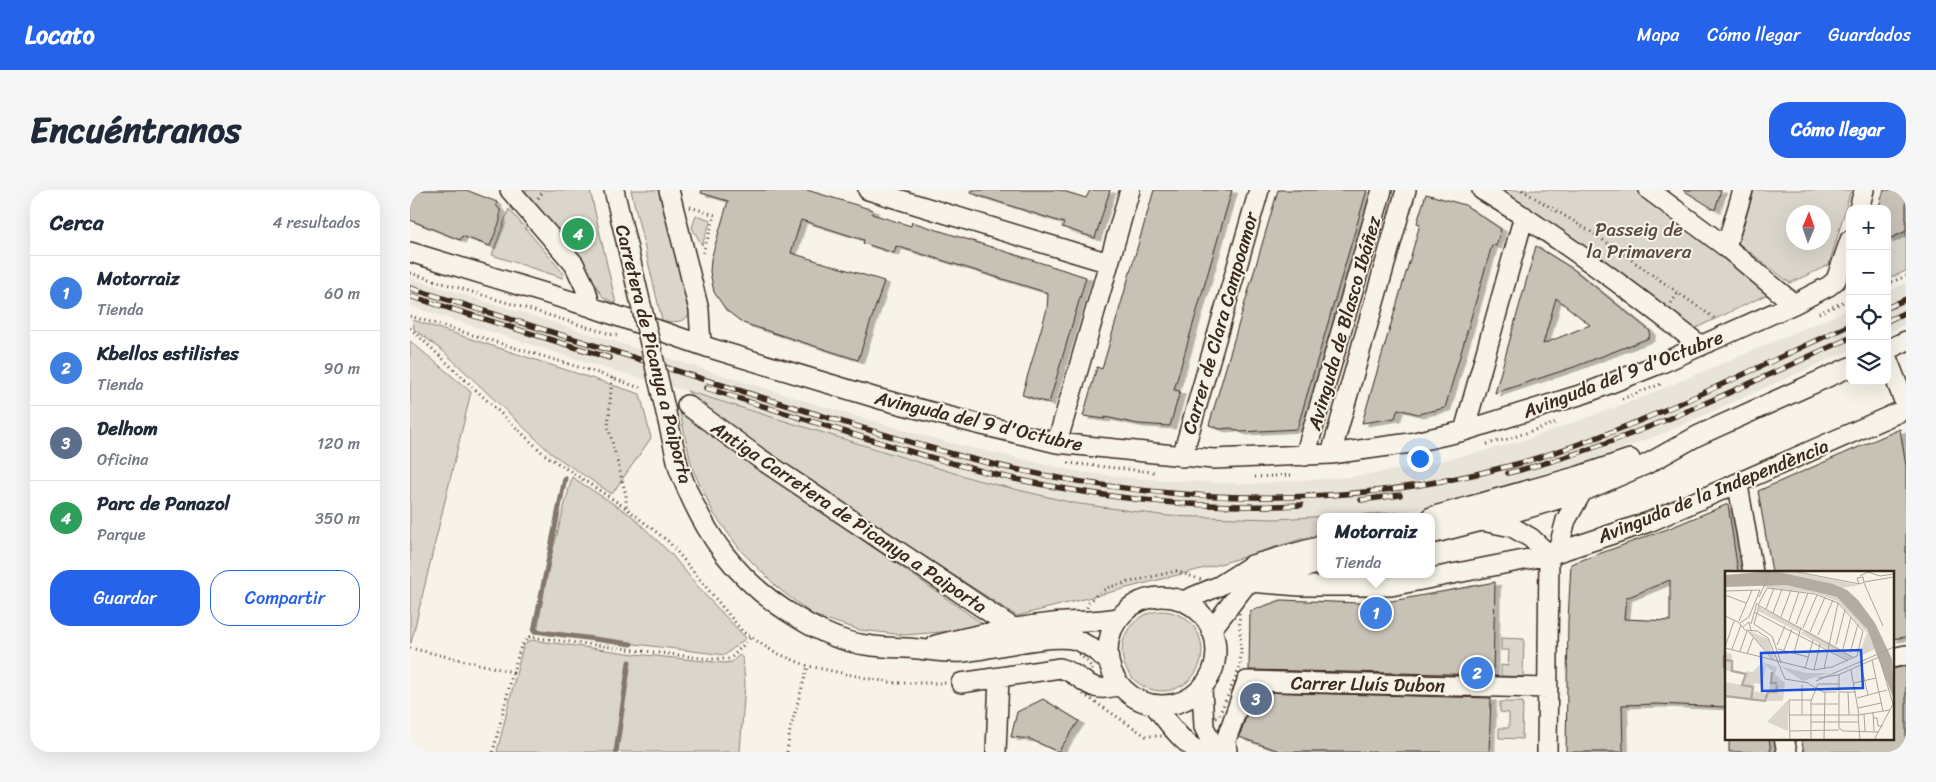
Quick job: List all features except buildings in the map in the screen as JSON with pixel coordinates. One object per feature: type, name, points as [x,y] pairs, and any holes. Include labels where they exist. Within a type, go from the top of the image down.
[{"type":"street","points":[[510,190],[574,264],[585,287],[591,307]]},
{"type":"street","name":"Carretera de Picanya a Paiporta","points":[[614,190],[679,469],[701,520],[734,567],[757,590],[781,608],[825,633],[847,641],[870,646],[947,653],[1052,639],[1076,640],[1108,660]]},
{"type":"street","points":[[669,190],[699,310],[701,344]]},
{"type":"street","points":[[868,190],[908,196],[1109,263]]},
{"type":"street","points":[[1057,443],[1130,190]]},
{"type":"street","name":"Carrer de Clara Campoamor","points":[[1182,457],[1258,190]]},
{"type":"street","name":"Avinguda de Blasco Ibáñez","points":[[1306,456],[1382,190]]},
{"type":"street","name":"Avinguda de Blasco Ibáñez","points":[[1331,454],[1406,190]]},
{"type":"street","points":[[1482,190],[1553,234],[1701,346]]},
{"type":"street","points":[[1649,190],[1726,247],[1794,304]]},
{"type":"street","points":[[1726,247],[1743,190]]},
{"type":"street","points":[[1860,205],[1864,190]]},
{"type":"street","points":[[1464,431],[1524,216]]},
{"type":"street","name":"Avinguda del 9 d'Octubre","points":[[410,252],[591,307],[701,344],[880,398],[1057,443],[1214,459],[1331,454],[1410,443],[1464,431],[1586,393],[1701,346],[1829,286],[1836,280],[1846,250]]},
{"type":"street","points":[[557,297],[576,283],[579,273]]},
{"type":"street","points":[[1891,348],[1906,341]]},
{"type":"street","points":[[1891,368],[1906,407]]},
{"type":"street","points":[[1435,533],[1582,492],[1647,464],[1697,436],[1846,369]]},
{"type":"street","name":"Antiga Carretera de Picanya a Paiporta","points":[[686,406],[767,463],[1013,628]]},
{"type":"street","name":"Avinguda de la Independència","points":[[1435,577],[1550,555],[1649,522],[1906,407]]},
{"type":"street","points":[[1435,516],[1579,476],[1697,436]]},
{"type":"street","points":[[1735,484],[1739,491],[1754,571]]},
{"type":"street","points":[[1548,752],[1550,555],[1559,546],[1566,520],[1582,492]]},
{"type":"street","points":[[1483,521],[1512,526],[1531,538],[1550,555]]},
{"type":"street","points":[[1183,601],[1219,586],[1252,565],[1317,547]]},
{"type":"street","points":[[1211,630],[1248,582],[1317,564]]},
{"type":"street","name":"Avinguda de la Independència","points":[[1248,582],[1300,586],[1391,586],[1432,578]]},
{"type":"street","points":[[1156,597],[1183,601],[1195,608],[1211,630],[1216,645],[1215,660],[1210,675],[1202,688],[1180,702],[1154,705],[1141,701],[1119,685],[1112,673],[1108,660],[1108,644],[1117,618],[1143,600],[1156,597]]},
{"type":"street","name":"Carretera de Picanya a Paiporta","points":[[919,650],[1013,628],[1056,622],[1080,622],[1117,618]]},
{"type":"street","points":[[961,682],[1060,668],[1100,689],[1119,685]]},
{"type":"street","points":[[996,752],[999,677]]},
{"type":"street","name":"Carrer Lluís Dubon","points":[[1226,752],[1226,740],[1247,681],[1548,688]]},
{"type":"street","points":[[1202,688],[1204,727],[1216,752]]},
{"type":"street","points":[[1154,705],[1180,736],[1196,750],[1202,752]]},
{"type":"path","points":[[1522,190],[1593,233],[1712,314],[1719,322]]},
{"type":"path","points":[[683,205],[715,215],[701,259]]},
{"type":"path","points":[[410,272],[623,338]]},
{"type":"path","points":[[1891,282],[1906,276]]},
{"type":"path","points":[[1817,314],[1846,301]]},
{"type":"path","points":[[410,316],[612,378],[649,392]]},
{"type":"path","points":[[410,328],[544,454],[626,508],[626,495],[608,426],[612,378]]},
{"type":"path","points":[[1616,402],[1669,380]]},
{"type":"path","points":[[1483,445],[1508,439],[1562,420]]},
{"type":"path","points":[[1063,462],[1164,473]]},
{"type":"path","points":[[1249,476],[1296,475]]},
{"type":"path","points":[[1176,571],[1103,590],[1092,599],[1080,622],[1076,640],[1077,652],[1088,661],[1093,669],[1092,675],[1080,692],[1146,736],[1180,736],[1204,727],[1218,716],[1240,666],[1239,610]]},
{"type":"path","points":[[493,752],[521,646],[529,637],[710,659],[730,659],[751,637]]},
{"type":"path","points":[[410,648],[513,672]]},
{"type":"path","points":[[787,752],[790,730],[808,666]]},
{"type":"shaded area","points":[[410,278],[845,413],[950,443],[1080,472],[1141,479],[1247,484],[1350,477],[1408,468],[1531,438],[1643,397],[1846,311],[1846,352],[1664,433],[1586,462],[1518,485],[1406,512],[1317,513],[1317,517],[1275,519],[1168,516],[1073,503],[977,480],[687,391],[601,367],[410,306]]},
{"type":"shaded area","points":[[1906,283],[1906,324],[1891,331],[1891,295],[1891,290]]},
{"type":"green space","points":[[517,190],[590,190],[616,304],[603,297],[581,262]]},
{"type":"green space","points":[[631,190],[659,190],[690,313],[685,319],[674,322],[662,320]]},
{"type":"green space","name":"Passeig de la Primavera","points":[[1497,190],[1636,190],[1666,211],[1768,294],[1696,328],[1692,328]]},
{"type":"green space","points":[[1754,190],[1851,190],[1829,265],[1790,283],[1738,243]]},
{"type":"green space","points":[[509,209],[564,274],[563,278],[492,255]]},
{"type":"green space","points":[[696,215],[711,220],[702,245],[692,228]]},
{"type":"green space","points":[[1906,231],[1906,271],[1891,277],[1891,250],[1891,238]]},
{"type":"green space","points":[[413,320],[640,394],[651,438],[612,494],[552,454],[443,351],[414,329]]},
{"type":"green space","points":[[410,341],[471,392],[411,643],[410,643]]},
{"type":"green space","points":[[687,391],[977,480],[1073,503],[1168,516],[1275,519],[1317,517],[1317,534],[1217,565],[1017,616],[810,482],[709,410]]},
{"type":"green space","points":[[680,413],[983,624],[953,631],[905,635],[860,630],[813,615],[778,588],[742,552],[714,514],[692,468]]},
{"type":"green space","points":[[572,477],[632,516],[671,554],[705,595],[746,638],[725,655],[537,632],[548,569]]},
{"type":"green space","points":[[1162,611],[1177,614],[1190,623],[1199,636],[1202,651],[1199,666],[1190,679],[1177,688],[1162,691],[1147,688],[1134,679],[1125,666],[1122,651],[1125,636],[1134,623],[1147,614]]},
{"type":"green space","points":[[1501,638],[1524,639],[1523,677],[1501,676],[1501,665],[1508,666],[1509,650],[1501,650]]},
{"type":"green space","points":[[531,640],[635,654],[724,663],[732,662],[739,655],[743,658],[745,684],[740,752],[497,752],[523,646]]},
{"type":"green space","points":[[1500,702],[1523,702],[1522,739],[1499,738],[1499,728],[1509,728],[1509,713],[1500,712]]},
{"type":"waterway","points":[[565,478],[534,631],[631,644]]},
{"type":"waterway","points":[[616,752],[629,662]]},
{"type":"railway","points":[[410,288],[845,423],[972,459],[1106,486],[1240,497],[1308,496],[1375,491],[1442,481],[1509,466],[1553,453],[1639,421],[1846,327]]},
{"type":"railway","points":[[410,296],[610,358]]},
{"type":"railway","points":[[1891,306],[1906,299]]},
{"type":"railway","points":[[1891,319],[1906,312]]},
{"type":"railway","points":[[1508,473],[1552,461],[1639,431],[1846,340]]},
{"type":"railway","points":[[706,388],[905,450],[1015,479],[1050,486],[1121,497],[1193,504],[1229,506],[1301,505]]},
{"type":"railway","points":[[1361,500],[1400,495]]},
{"type":"place","name":"Parc de Panazol","points":[[578,234]]},
{"type":"place","name":"Motorraiz","points":[[1376,613]]},
{"type":"place","name":"Kbellos estilistes","points":[[1477,673]]},
{"type":"place","name":"Delhom","points":[[1256,699]]}]
